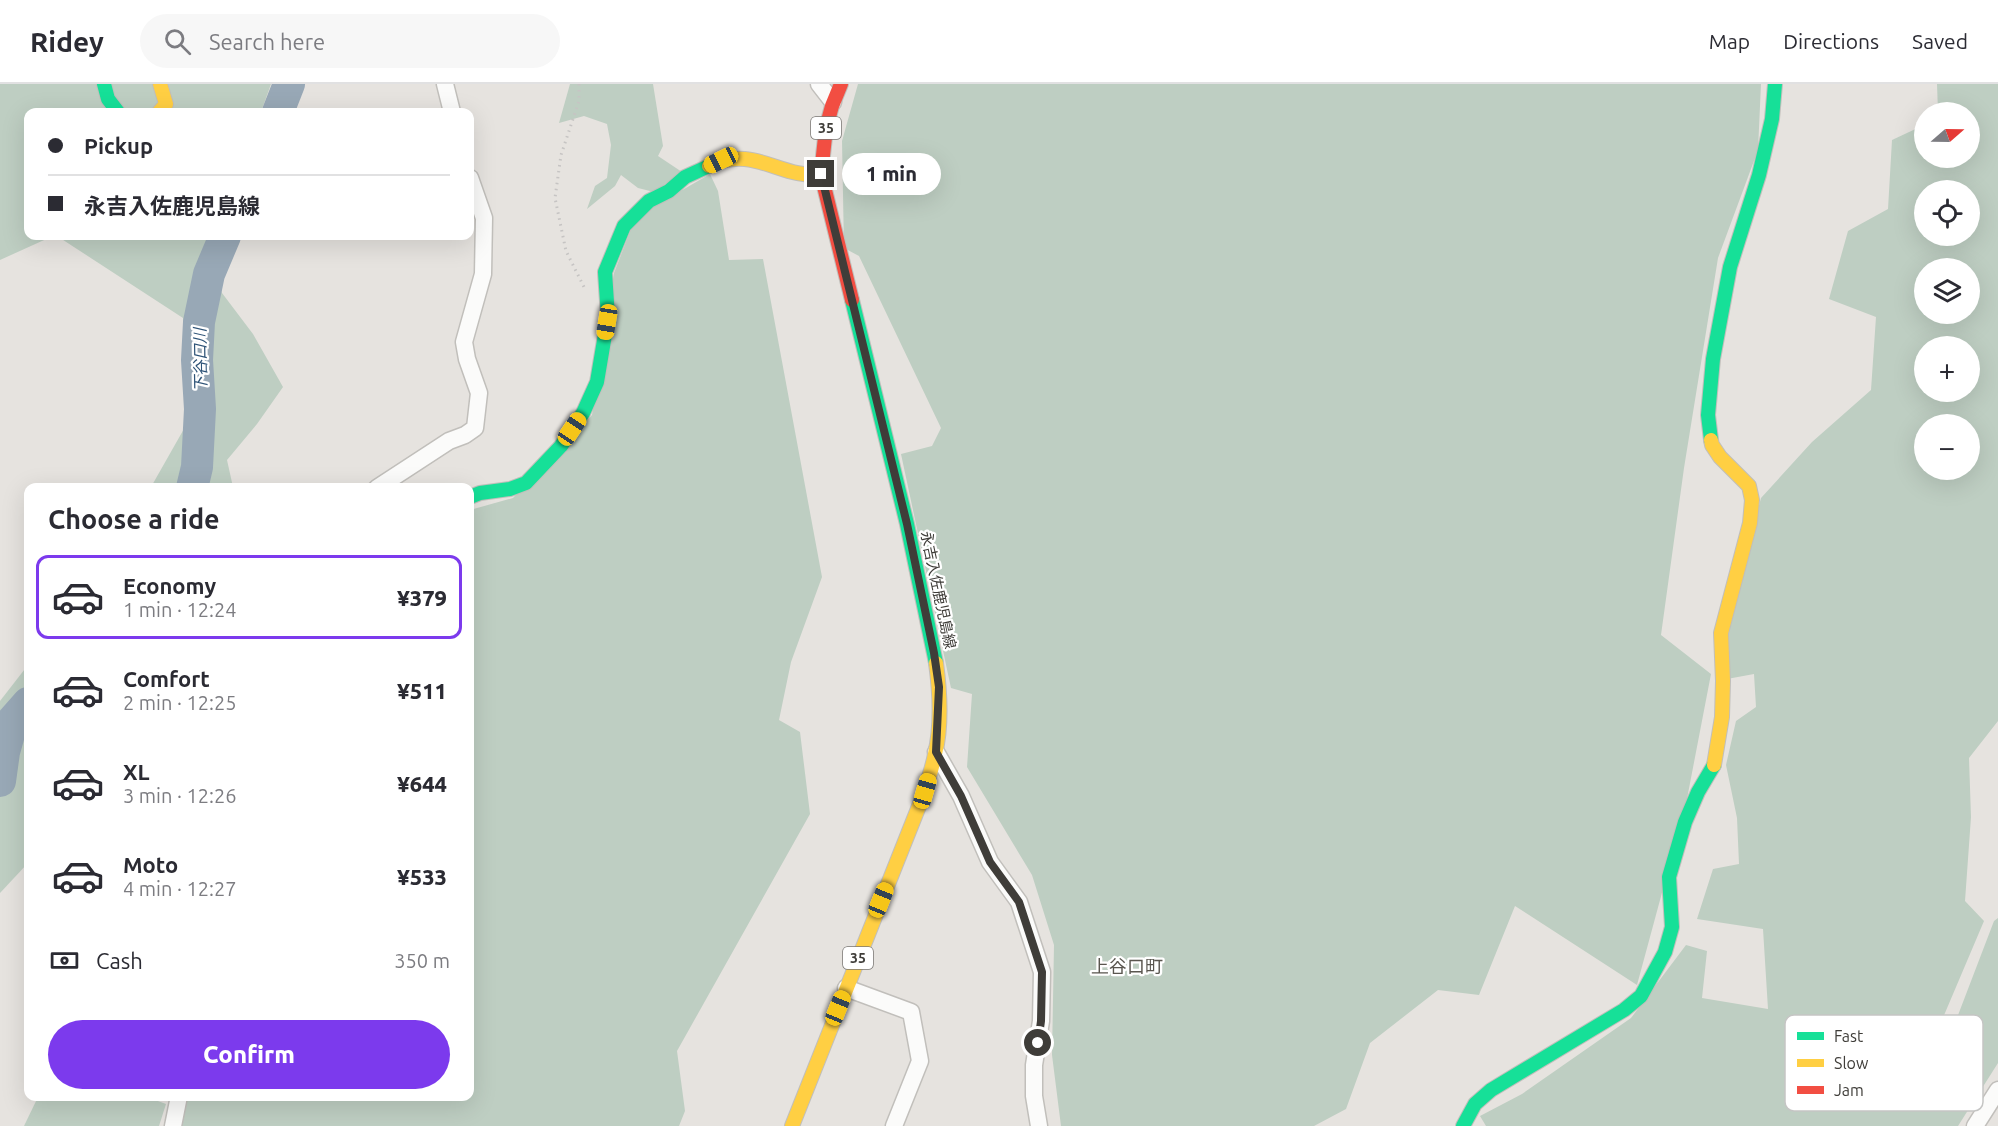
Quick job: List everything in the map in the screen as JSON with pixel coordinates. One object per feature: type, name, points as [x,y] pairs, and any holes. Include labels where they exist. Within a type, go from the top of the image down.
[{"type":"street","points":[[104,84],[108,99],[115,108]]},
{"type":"street","points":[[160,84],[166,105],[163,108]]},
{"type":"street","points":[[445,84],[451,108]]},
{"type":"street","points":[[819,84],[832,102]]},
{"type":"street","name":"永吉入佐鹿児島線","points":[[792,1126],[925,791],[936,752],[939,687],[934,653],[907,524],[821,174],[824,137],[832,102],[841,84]]},
{"type":"street","points":[[1463,1126],[1475,1104],[1491,1090],[1624,1010],[1641,996],[1665,952],[1672,927],[1669,877],[1685,822],[1713,766],[1722,717],[1721,633],[1750,523],[1752,500],[1749,486],[1720,457],[1712,445],[1708,414],[1713,359],[1730,267],[1759,175],[1772,119],[1775,84]]},
{"type":"street","points":[[474,495],[510,489],[526,483],[561,446],[583,413],[597,382],[608,317],[605,273],[624,226],[649,201],[669,191],[685,177],[721,160],[753,159],[808,176],[821,174]]},
{"type":"street","points":[[385,483],[440,447],[476,428],[479,393],[467,359],[464,342],[483,274],[484,218],[474,189]]},
{"type":"street","points":[[936,752],[961,796],[990,862],[1019,902],[1042,972],[1041,1021],[1035,1065],[1034,1096],[1039,1126]]},
{"type":"street","points":[[846,988],[911,1012],[920,1061],[894,1126]]},
{"type":"street","points":[[1975,1126],[1998,1090]]},
{"type":"street","points":[[173,1126],[177,1101]]},
{"type":"path","points":[[579,84],[579,101],[561,155],[555,198],[567,251],[587,292]]},
{"type":"green space","points":[[0,84],[271,84],[262,108],[24,108],[24,240],[44,240],[0,260]]},
{"type":"green space","points":[[570,84],[653,84],[663,146],[658,156],[682,172],[654,192],[638,188],[621,175],[615,186],[587,209],[595,186],[607,178],[611,145],[607,124],[584,116],[559,123]]},
{"type":"green space","points":[[858,84],[1761,84],[1758,150],[1718,258],[1684,468],[1661,635],[1711,674],[1686,804],[1637,985],[1515,906],[1479,995],[1438,990],[1370,1043],[1346,1109],[1314,1126],[1061,1126],[1052,1055],[1054,945],[1032,875],[967,767],[972,694],[951,688],[901,454],[932,446],[941,428],[859,256],[844,248],[842,141]]},
{"type":"green space","points":[[1937,84],[1998,84],[1998,721],[1969,758],[1971,817],[1965,901],[1984,921],[1944,1015],[1785,1015],[1785,1111],[1968,1111],[1958,1126],[1486,1126],[1480,1116],[1522,1094],[1631,1018],[1686,945],[1707,951],[1702,998],[1768,1009],[1763,929],[1697,919],[1713,869],[1739,864],[1737,818],[1726,765],[1736,721],[1756,707],[1754,674],[1727,679],[1728,624],[1761,498],[1812,442],[1871,390],[1876,317],[1829,299],[1848,231],[1888,209],[1892,140],[1914,130],[1914,168],[1980,168],[1980,102],[1938,102]]},
{"type":"green space","points":[[710,174],[718,191],[729,260],[763,259],[822,577],[791,662],[779,720],[800,732],[810,814],[677,1051],[685,1111],[679,1126],[179,1126],[184,1101],[474,1101],[474,509],[513,498],[592,415],[614,273],[631,229],[653,207]]},
{"type":"green space","points":[[63,240],[207,240],[205,244],[222,293],[253,334],[283,387],[257,424],[227,460],[232,483],[153,483],[189,420],[183,318]]},
{"type":"green space","points":[[24,670],[24,867],[0,893],[0,701]]},
{"type":"green space","points":[[1998,918],[1998,1063],[1983,1087],[1983,1015],[1958,1015],[1994,921]]},
{"type":"green space","points":[[36,1101],[158,1101],[166,1104],[159,1126],[24,1126]]},
{"type":"waterway","name":"下谷口川","points":[[280,108],[289,84]]},
{"type":"waterway","name":"下谷口川","points":[[193,483],[197,467],[200,409],[197,360],[199,322],[209,274],[223,240]]},
{"type":"waterway","name":"下谷口川","points":[[0,781],[4,752],[13,720],[24,708]]},
{"type":"traffic: fast","points":[[104,84],[108,99],[115,108]]},
{"type":"traffic: fast","points":[[1711,440],[1708,415],[1713,359],[1730,267],[1759,175],[1772,119],[1775,84]]},
{"type":"traffic: fast","points":[[474,495],[510,489],[526,483],[561,446],[583,413],[597,382],[608,317],[605,272],[624,226],[649,201],[669,191],[685,177],[709,166]]},
{"type":"traffic: fast","points":[[852,300],[907,524],[936,663]]},
{"type":"traffic: fast","points":[[1463,1126],[1475,1104],[1491,1090],[1624,1010],[1641,996],[1665,952],[1672,927],[1669,877],[1685,822],[1698,792],[1714,765]]},
{"type":"traffic: slow","points":[[160,84],[166,104],[162,108]]},
{"type":"traffic: slow","points":[[709,166],[725,160],[740,159],[754,160],[793,172],[821,174]]},
{"type":"traffic: slow","points":[[1711,440],[1720,457],[1749,486],[1752,500],[1750,523],[1721,633],[1722,717],[1714,765]]},
{"type":"traffic: slow","points":[[792,1126],[925,791],[939,732],[936,663]]},
{"type":"traffic: jam","points":[[841,84],[826,128],[821,174],[852,300]]},
{"type":"district","name":"上谷口町","points":[[1127,967]]},
{"type":"route","points":[[821,174],[907,524],[934,653],[939,687],[936,752],[961,796],[990,862],[1019,902],[1042,972],[1038,1043]]}]
